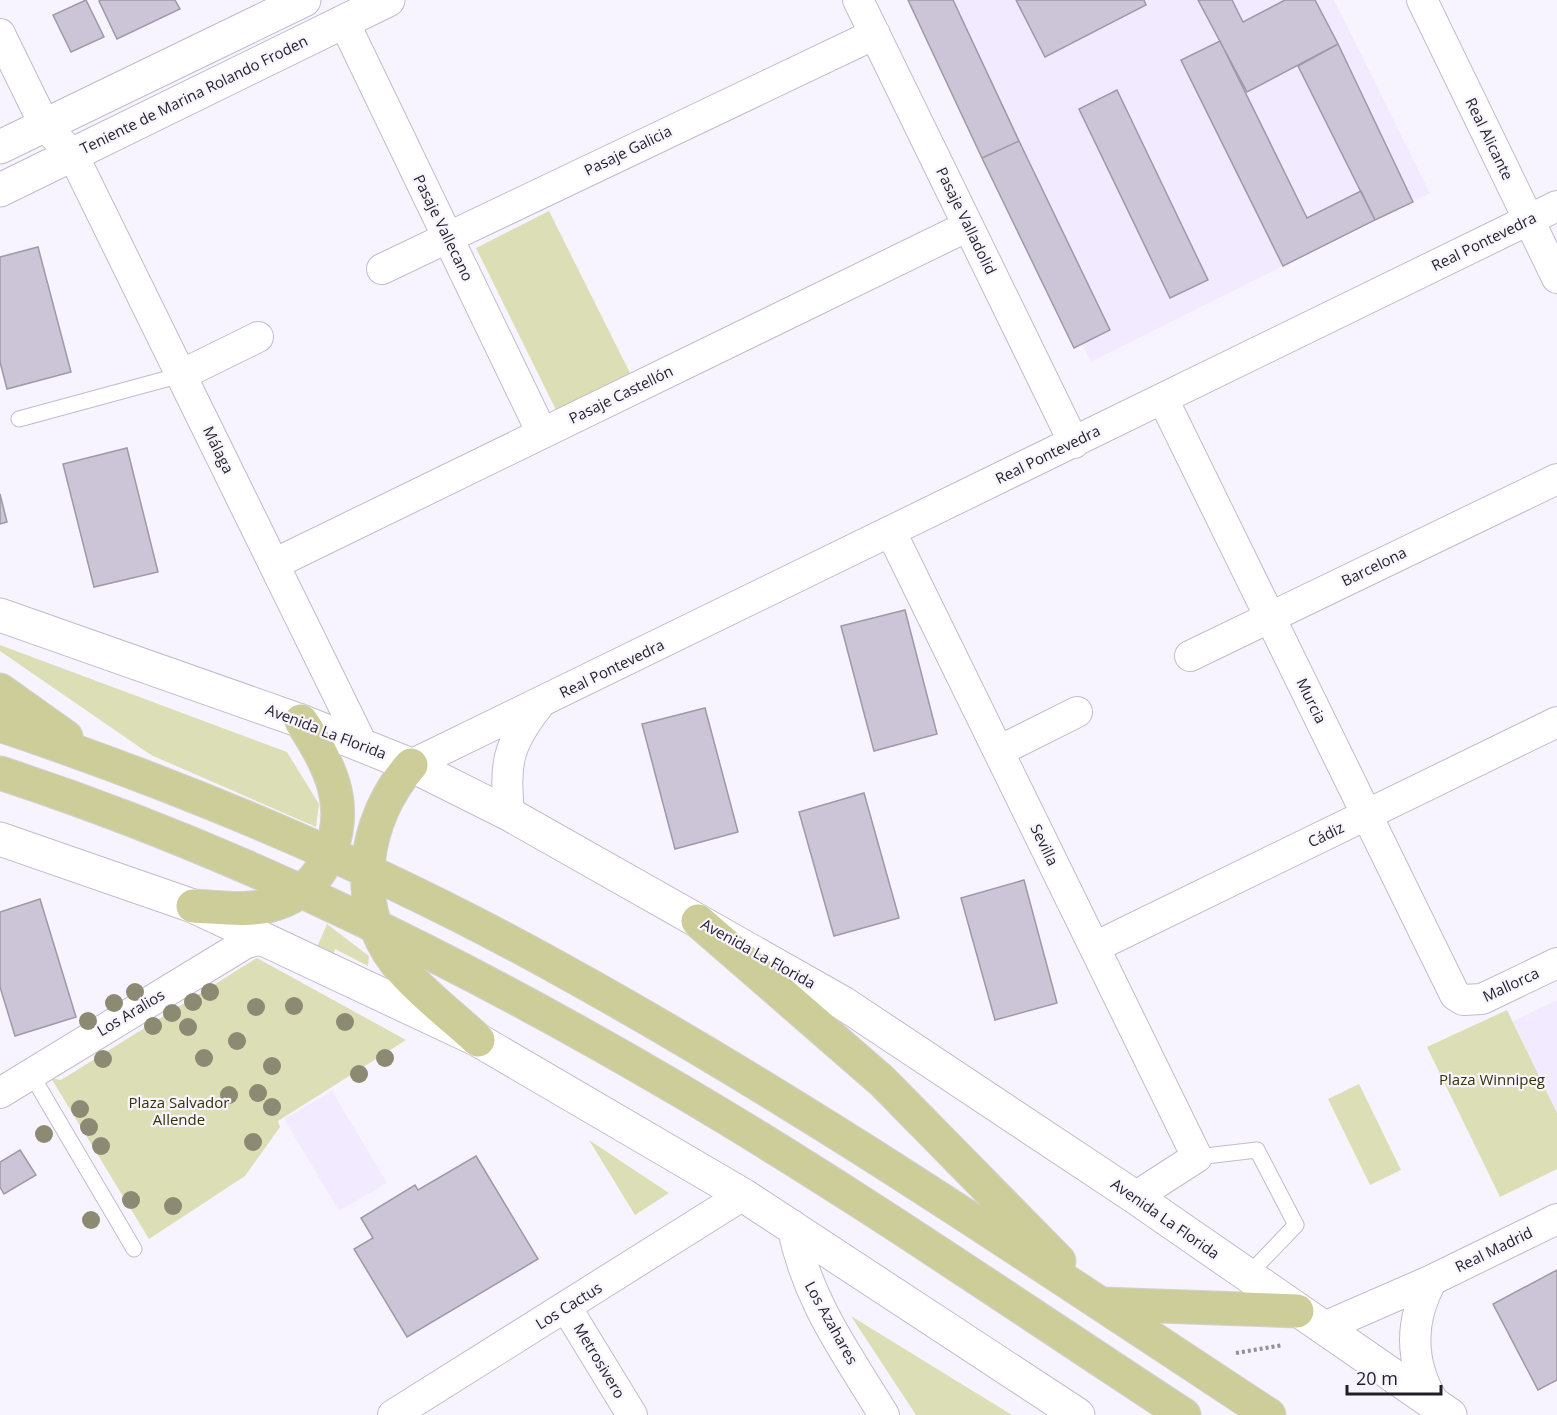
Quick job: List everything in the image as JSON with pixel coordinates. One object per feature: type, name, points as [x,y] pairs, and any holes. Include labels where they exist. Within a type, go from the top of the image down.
[{"type":"main road","points":[[0,690],[94,757]]},
{"type":"main road","points":[[192,906],[254,908],[275,904],[303,890],[318,875],[329,854],[337,823],[335,790],[324,759],[301,721]]},
{"type":"main road","points":[[0,725],[94,757],[231,810],[368,872],[557,967],[658,1024],[826,1127],[1269,1415]]},
{"type":"main road","points":[[411,765],[392,792],[378,820],[371,842],[368,872],[370,904],[389,953],[404,972],[478,1040]]},
{"type":"main road","points":[[0,773],[91,805],[303,890],[568,1026],[692,1098],[814,1173],[1184,1415]]},
{"type":"main road","points":[[698,921],[882,1081],[1103,1306],[1310,1319]]},
{"type":"street","points":[[0,147],[304,0]]},
{"type":"street","name":"Teniente de Marina Rolando Froden","points":[[0,190],[388,0]]},
{"type":"street","name":"Pasaje Valladolid","points":[[858,0],[1074,442]]},
{"type":"street","name":"Real Alicante","points":[[1425,1],[1557,278]]},
{"type":"street","name":"Pasaje Vallecano","points":[[344,22],[542,433]]},
{"type":"street","name":"Málaga","points":[[0,34],[45,126],[73,154],[363,746]]},
{"type":"street","name":"Pasaje Galicia","points":[[382,269],[875,34]]},
{"type":"street","name":"Real Pontevedra","points":[[411,765],[539,705],[1557,206]]},
{"type":"street","name":"Pasaje Castellón","points":[[274,564],[968,226]]},
{"type":"street","points":[[181,375],[258,337]]},
{"type":"street","name":"Murcia","points":[[1163,399],[1450,987],[1463,1000]]},
{"type":"street","name":"Barcelona","points":[[1190,656],[1557,479]]},
{"type":"street","name":"Sevilla","points":[[891,532],[1197,1157]]},
{"type":"street","name":"Avenida La Florida","points":[[0,615],[301,721],[411,765],[509,814],[835,998],[1135,1197],[1246,1276],[1443,1410]]},
{"type":"street","name":"Real Pontevedra","points":[[509,814],[507,772],[509,755],[516,737],[539,705]]},
{"type":"street","points":[[999,751],[1077,712]]},
{"type":"street","name":"Cádiz","points":[[1095,947],[1557,722]]},
{"type":"street","points":[[0,839],[192,906],[478,1040],[792,1225],[1078,1415]]},
{"type":"street","name":"Los Aralios","points":[[0,1093],[246,943],[264,939]]},
{"type":"street","name":"Mallorca","points":[[1463,1000],[1482,999],[1557,963]]},
{"type":"street","points":[[1135,1197],[1197,1157]]},
{"type":"street","name":"Los Cactus","points":[[393,1415],[743,1195]]},
{"type":"street","name":"Real Madrid","points":[[1310,1319],[1432,1280],[1557,1219]]},
{"type":"street","name":"Los Azahares","points":[[792,1225],[798,1257],[820,1310],[884,1415]]},
{"type":"street","points":[[1432,1280],[1417,1313],[1415,1351],[1426,1389],[1443,1410]]},
{"type":"street","name":"Metrosivero","points":[[566,1307],[632,1415]]},
{"type":"lane","points":[[19,419],[181,375]]},
{"type":"lane","points":[[31,1074],[134,1249]]},
{"type":"lane","points":[[1197,1157],[1257,1150],[1296,1225],[1246,1276]]},
{"type":"shaded area","points":[[910,0],[1334,0],[1430,193],[1091,362]]},
{"type":"shaded area","points":[[1557,1000],[1557,1113],[1513,1021]]},
{"type":"shaded area","points":[[332,1091],[387,1183],[339,1211],[284,1119]]},
{"type":"green space","points":[[549,211],[630,373],[556,410],[476,248]]},
{"type":"green space","points":[[0,645],[287,752],[319,804],[316,827],[151,755],[0,651]]},
{"type":"green space","points":[[327,924],[369,956],[368,966],[335,949],[331,961],[314,954]]},
{"type":"green space","name":"Plaza Salvador Allende","points":[[257,958],[406,1040],[278,1121],[280,1127],[245,1176],[149,1239],[51,1078],[61,1080]]},
{"type":"green space","name":"Plaza Winnipeg","points":[[1507,1010],[1557,1113],[1557,1169],[1500,1197],[1427,1047]]},
{"type":"green space","points":[[1359,1084],[1401,1170],[1370,1185],[1328,1099]]},
{"type":"green space","points":[[589,1140],[669,1193],[635,1215]]},
{"type":"green space","points":[[851,1316],[1012,1415],[916,1415]]},
{"type":"building","points":[[86,0],[104,37],[71,52],[53,15]]},
{"type":"building","points":[[175,0],[180,9],[117,39],[99,1]]},
{"type":"building","points":[[908,0],[953,0],[1019,141],[982,158]]},
{"type":"building","points":[[1016,0],[1144,0],[1146,5],[1045,57]]},
{"type":"building","points":[[1198,0],[1232,0],[1243,22],[1285,0],[1315,0],[1338,44],[1247,92]]},
{"type":"building","points":[[1220,41],[1307,218],[1361,191],[1375,220],[1283,266],[1181,60]]},
{"type":"building","points":[[1338,44],[1413,202],[1375,220],[1298,66]]},
{"type":"building","points":[[1117,90],[1208,280],[1170,298],[1079,109]]},
{"type":"building","points":[[1019,141],[1110,330],[1074,348],[982,158]]},
{"type":"building","points":[[38,247],[71,372],[7,389],[0,362],[0,257]]},
{"type":"building","points":[[127,448],[158,572],[94,587],[63,464]]},
{"type":"building","points":[[0,494],[7,522],[0,524]]},
{"type":"building","points":[[905,610],[937,734],[874,751],[841,626]]},
{"type":"building","points":[[705,708],[738,832],[675,849],[642,724]]},
{"type":"building","points":[[864,793],[899,918],[834,936],[799,812]]},
{"type":"building","points":[[1024,880],[1057,1003],[995,1020],[961,898]]},
{"type":"building","points":[[40,899],[76,1017],[15,1036],[0,987],[0,912]]},
{"type":"building","points":[[20,1150],[36,1175],[4,1194],[0,1187],[0,1162]]},
{"type":"building","points":[[476,1156],[538,1259],[407,1337],[354,1249],[373,1238],[361,1218],[415,1185],[418,1190]]},
{"type":"building","points":[[1557,1270],[1557,1380],[1538,1390],[1493,1304]]}]
